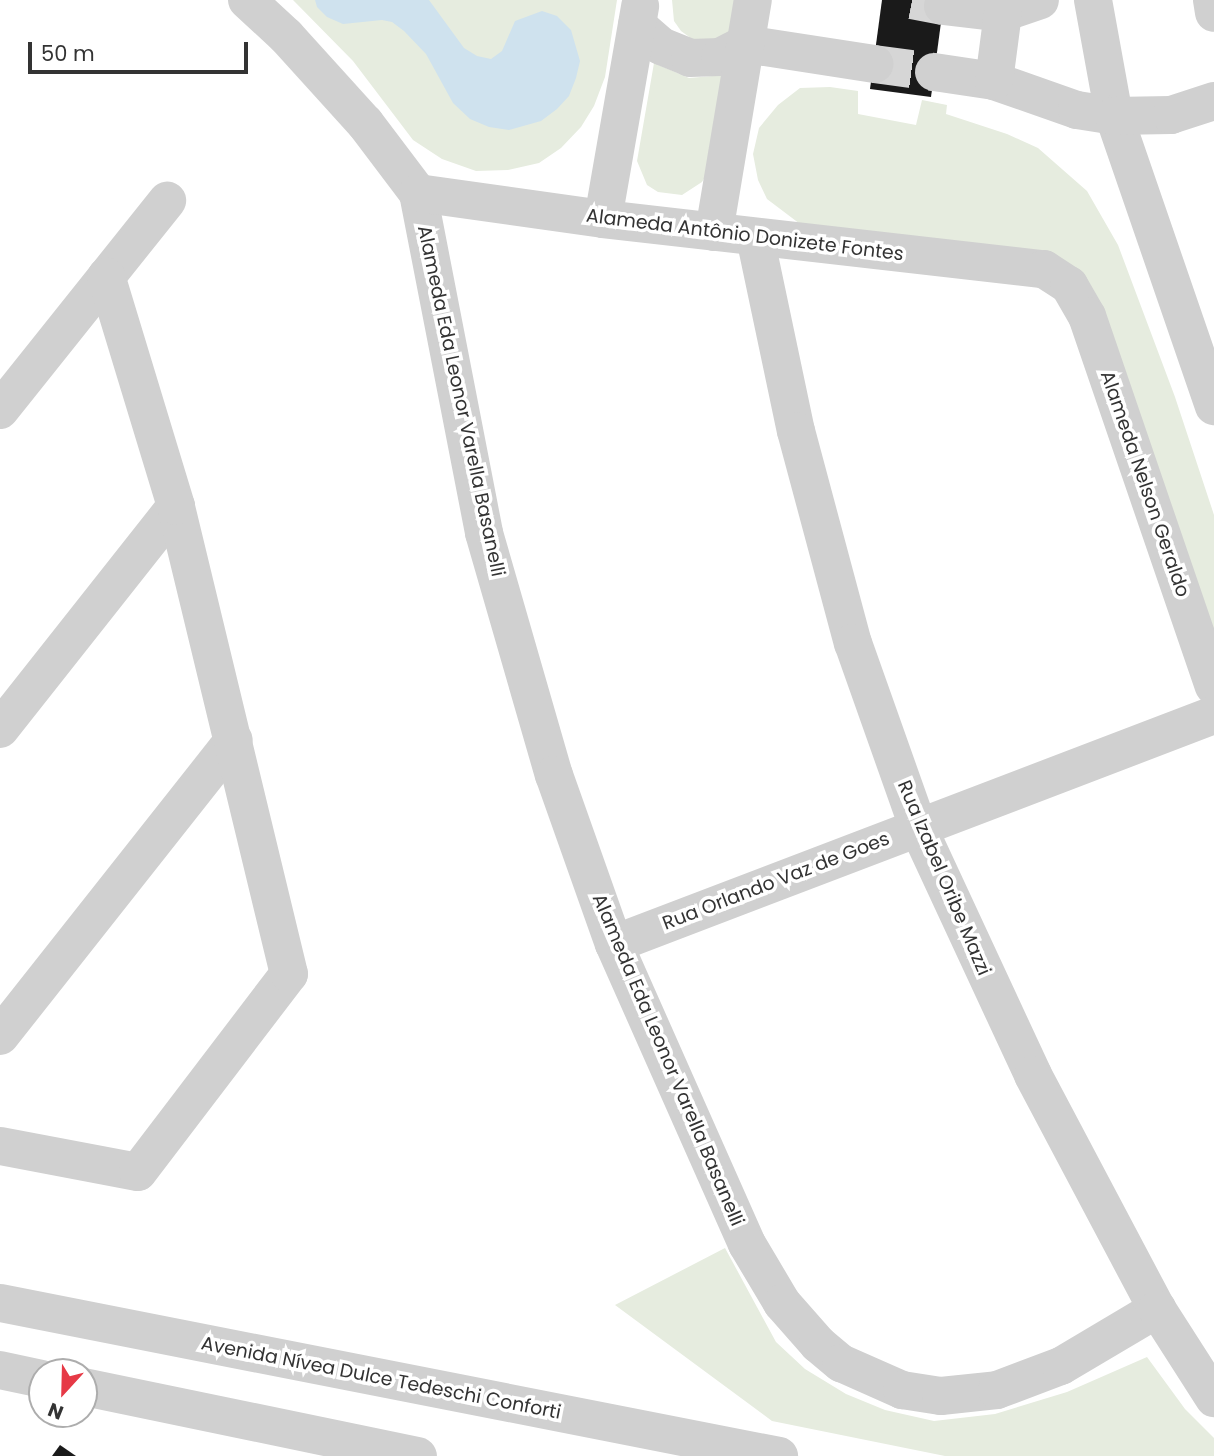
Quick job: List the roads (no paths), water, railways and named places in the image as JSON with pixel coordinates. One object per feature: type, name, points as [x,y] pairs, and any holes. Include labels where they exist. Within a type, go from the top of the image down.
[{"type":"street","name":"Alameda Eda Leonor Varella Basanelli","points":[[247,0],[286,36],[365,123],[418,193],[484,533],[554,775],[614,944],[747,1244],[782,1303],[818,1344],[841,1363],[902,1390],[941,1396],[997,1390],[1061,1367],[1157,1309]]},
{"type":"street","points":[[714,232],[753,0]]},
{"type":"street","points":[[943,6],[1003,13],[1040,0]]},
{"type":"street","points":[[1093,0],[1114,116],[1214,406]]},
{"type":"street","points":[[1212,0],[1214,13]]},
{"type":"street","points":[[639,12],[661,46],[690,58],[720,57],[745,44],[874,64]]},
{"type":"street","points":[[603,219],[639,12]]},
{"type":"street","points":[[994,81],[1003,13]]},
{"type":"street","points":[[934,72],[994,81],[1077,110],[1114,116],[1171,116],[1214,101]]},
{"type":"street","name":"Alameda Antônio Donizete Fontes","points":[[418,193],[603,219],[1044,269],[1069,285]]},
{"type":"street","points":[[0,410],[167,201]]},
{"type":"street","name":"Rua Izabel Oribe Mazzi","points":[[755,237],[796,431],[853,643],[918,827],[1033,1075],[1157,1309],[1214,1398]]},
{"type":"street","points":[[0,1146],[138,1172],[289,974],[177,506],[106,276]]},
{"type":"street","name":"Alameda Nelson Geraldo","points":[[1069,285],[1087,316],[1214,686]]},
{"type":"street","points":[[0,729],[177,506]]},
{"type":"street","name":"Rua Orlando Vaz de Goes","points":[[614,944],[1214,715]]},
{"type":"street","points":[[0,1035],[234,740]]},
{"type":"street","name":"Avenida Nívea Dulce Tedeschi Conforti","points":[[0,1303],[766,1455]]},
{"type":"street","points":[[0,1370],[28,1376]]},
{"type":"street","points":[[98,1390],[360,1450],[418,1456]]},
{"type":"water","points":[[315,0],[429,0],[464,48],[477,56],[491,59],[502,51],[515,21],[542,11],[557,16],[571,30],[580,61],[576,78],[569,96],[541,121],[509,130],[489,127],[470,119],[453,103],[426,54],[392,22],[382,20],[343,24],[327,17],[317,7]]},
{"type":"tunnel","points":[[912,0],[943,6]]},
{"type":"tunnel","points":[[874,64],[934,72]]}]
